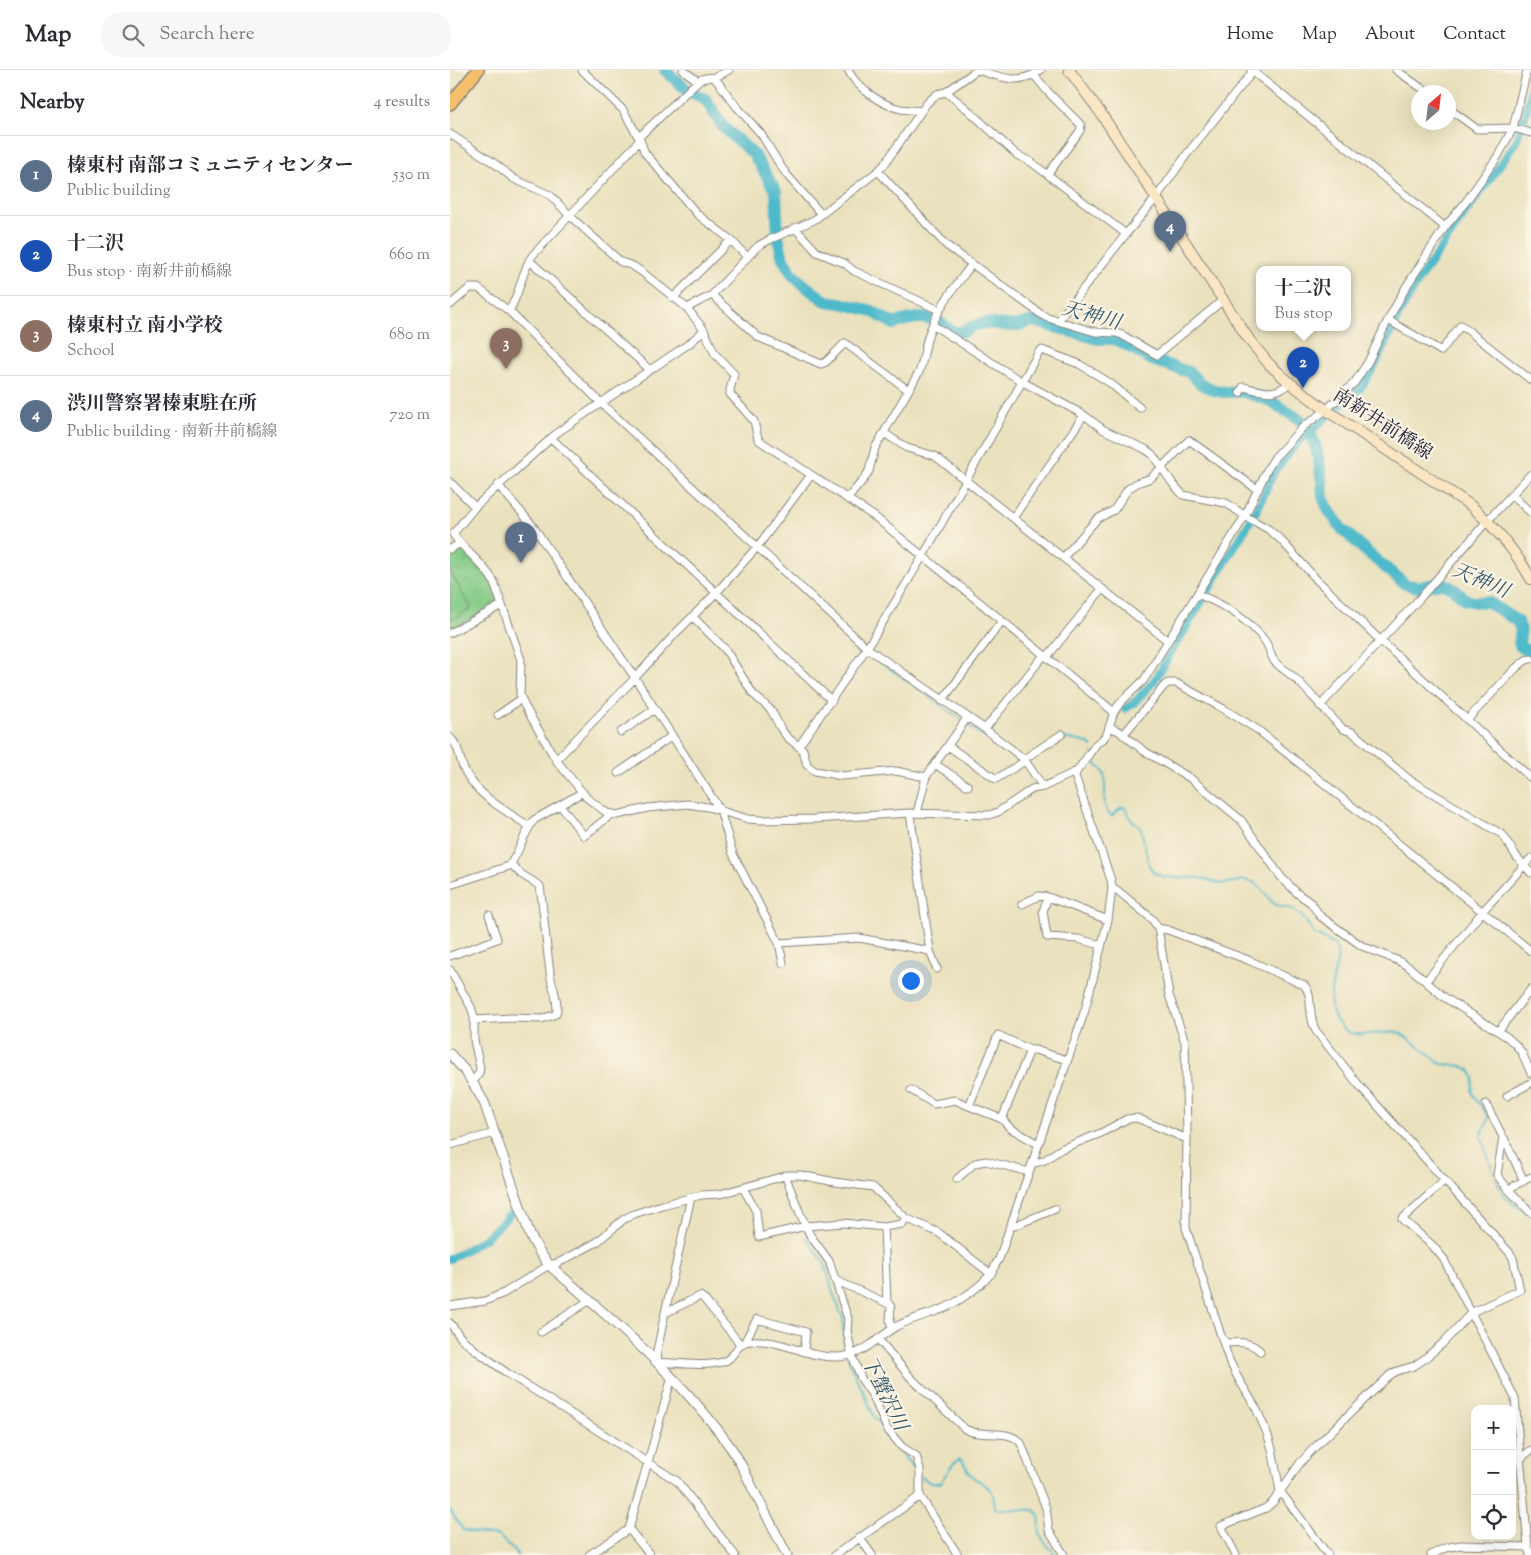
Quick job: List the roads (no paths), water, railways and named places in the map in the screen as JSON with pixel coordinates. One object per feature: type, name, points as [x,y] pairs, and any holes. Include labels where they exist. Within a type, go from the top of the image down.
[{"type":"main road","points":[[450,104],[478,70]]},
{"type":"main road","name":"南新井前橋線","points":[[1069,70],[1100,112],[1223,300],[1260,353],[1280,375],[1326,410],[1451,491],[1488,520],[1511,548],[1531,579]]},
{"type":"street","points":[[582,70],[623,110],[650,159],[684,196],[698,215],[731,240],[747,257]]},
{"type":"street","points":[[683,70],[698,81]]},
{"type":"street","points":[[509,311],[515,301],[526,264],[529,260],[640,138],[698,81],[706,77],[714,77],[729,70]]},
{"type":"street","points":[[848,70],[856,82],[881,101],[901,109],[921,111]]},
{"type":"street","points":[[686,308],[712,295],[758,246],[809,223],[878,171],[921,111],[937,94],[946,92],[977,70],[1016,80],[1029,78],[1041,70]]},
{"type":"street","points":[[1058,321],[1156,198],[1187,154],[1252,70],[1445,227]]},
{"type":"street","points":[[1396,70],[1417,85]]},
{"type":"street","points":[[742,1343],[750,1340],[820,1356],[852,1356],[903,1323],[947,1307],[974,1289],[991,1274],[999,1259],[1085,1010],[1108,920],[1112,888],[1111,880],[1075,776],[1098,743],[1107,734],[1114,712],[1120,703],[1144,680],[1245,516],[1275,457],[1303,426],[1326,410],[1355,382],[1393,323],[1406,287],[1445,227],[1465,203],[1498,156],[1514,128],[1527,70]]},
{"type":"street","points":[[1034,75],[1081,125],[1080,132],[1048,174]]},
{"type":"street","points":[[714,77],[761,134],[780,165],[821,214]]},
{"type":"street","points":[[946,92],[968,108],[1018,154],[1048,174],[1126,234]]},
{"type":"street","points":[[1456,114],[1477,129],[1514,128],[1531,133]]},
{"type":"street","points":[[450,134],[494,163],[514,179],[550,195],[570,216],[621,262],[633,266],[642,272],[686,308],[704,330],[715,354],[734,374],[730,394],[754,421],[758,439],[875,517],[1114,712]]},
{"type":"street","points":[[878,171],[946,245],[1048,318],[1101,333],[1122,335],[1157,355],[1223,300]]},
{"type":"street","points":[[795,228],[817,252],[844,263],[854,271],[939,310]]},
{"type":"street","points":[[673,298],[731,240]]},
{"type":"street","points":[[529,260],[650,370]]},
{"type":"street","points":[[847,498],[869,471],[875,448],[919,372],[923,363],[928,337],[939,310],[972,264]]},
{"type":"street","points":[[450,304],[470,288],[478,288],[509,311],[601,403],[868,648],[984,729],[1024,760],[1043,787]]},
{"type":"street","points":[[712,295],[758,337],[824,364],[845,343],[908,390]]},
{"type":"street","points":[[1393,323],[1441,351],[1461,325],[1531,380]]},
{"type":"street","points":[[933,324],[1021,381],[1084,415],[1104,430],[1145,449],[1152,454],[1172,484],[1183,495],[1221,501],[1268,529],[1380,641],[1531,778]]},
{"type":"street","points":[[612,814],[602,810],[583,792],[556,760],[521,699],[520,660],[494,582],[487,571],[459,544],[453,534],[475,507],[558,432],[690,344],[704,330]]},
{"type":"street","points":[[799,746],[868,648],[923,556],[1039,352],[1042,350],[1079,364],[1110,383],[1140,408]]},
{"type":"street","points":[[1241,391],[1243,387],[1273,392],[1282,390],[1290,383]]},
{"type":"street","points":[[1013,518],[1084,415]]},
{"type":"street","points":[[884,433],[907,448],[935,456],[1168,641]]},
{"type":"street","points":[[551,438],[832,701]]},
{"type":"street","points":[[1063,558],[1097,519],[1114,510],[1128,489],[1151,478],[1189,440],[1258,490]]},
{"type":"street","points":[[1320,706],[1531,474]]},
{"type":"street","points":[[556,760],[676,633],[716,594],[758,546],[811,475]]},
{"type":"street","points":[[450,482],[475,507]]},
{"type":"street","points":[[498,485],[533,526],[635,678],[720,810],[733,854],[779,943],[783,963]]},
{"type":"street","points":[[1512,495],[1531,513]]},
{"type":"street","points":[[450,548],[459,544]]},
{"type":"street","points":[[984,729],[1102,589]]},
{"type":"street","points":[[1197,594],[1238,615],[1257,630],[1269,647],[1274,661],[1290,676],[1300,682],[1343,730],[1352,732],[1410,780],[1503,835],[1516,856],[1531,873]]},
{"type":"street","points":[[450,633],[502,605]]},
{"type":"street","points":[[693,617],[725,649],[753,694],[771,710],[781,729],[787,737],[803,750],[807,765],[815,771],[842,776],[896,771],[926,776]]},
{"type":"street","points":[[942,700],[1002,621]]},
{"type":"street","points":[[1467,720],[1521,664],[1531,659]]},
{"type":"street","points":[[1123,735],[1165,685],[1176,683],[1258,730],[1531,951]]},
{"type":"street","points":[[498,715],[521,699]]},
{"type":"street","points":[[621,732],[655,709]]},
{"type":"street","points":[[937,969],[930,951],[914,813],[926,776],[967,718]]},
{"type":"street","points":[[1109,727],[1144,751],[1190,778],[1241,820],[1281,877],[1297,893],[1311,903],[1320,916],[1362,946],[1409,967],[1444,997],[1499,1030],[1522,1053],[1531,1073]]},
{"type":"street","points":[[948,746],[996,779],[1062,734]]},
{"type":"street","points":[[618,773],[672,736]]},
{"type":"street","points":[[450,737],[459,749],[464,771],[471,780],[491,801],[529,826]]},
{"type":"street","points":[[935,764],[968,786]]},
{"type":"street","points":[[560,804],[584,836],[612,814],[687,804],[720,810],[748,819],[760,820],[914,813],[989,815],[998,812],[1032,789],[1043,787],[1078,771]]},
{"type":"street","points":[[450,885],[502,869],[511,864],[529,826],[537,817],[583,792]]},
{"type":"street","points":[[1426,982],[1482,912],[1531,858]]},
{"type":"street","points":[[474,1020],[542,1019],[556,1014],[558,1010],[550,974],[540,886],[521,874],[511,864]]},
{"type":"street","points":[[1112,888],[1152,919],[1158,928],[1169,995],[1185,1042],[1186,1228],[1233,1369],[1256,1408],[1267,1433],[1280,1491],[1328,1555]]},
{"type":"street","points":[[1022,904],[1039,896],[1048,897],[1108,920]]},
{"type":"street","points":[[1048,897],[1043,911],[1047,937],[1078,939],[1101,945]]},
{"type":"street","points":[[450,956],[497,938],[489,915]]},
{"type":"street","points":[[1158,928],[1248,960],[1304,984],[1309,991],[1310,1017],[1316,1031],[1358,1084],[1509,1252],[1513,1258],[1520,1290],[1472,1312],[1442,1344],[1423,1360],[1414,1366],[1398,1370],[1390,1375],[1315,1447],[1300,1464],[1273,1502],[1266,1508],[1221,1526],[1236,1555]]},
{"type":"street","points":[[779,943],[860,938],[930,951]]},
{"type":"street","points":[[450,970],[471,1007],[474,1020],[474,1040],[480,1068],[473,1082]]},
{"type":"street","points":[[1499,1030],[1531,988]]},
{"type":"street","points":[[969,1106],[998,1035],[1030,1050],[1067,1060]]},
{"type":"street","points":[[1002,1119],[1030,1050]]},
{"type":"street","points":[[450,1054],[466,1072],[484,1102],[530,1235],[540,1253],[549,1265],[658,1362],[716,1428],[741,1465],[787,1555]]},
{"type":"street","points":[[1507,1096],[1531,1083]]},
{"type":"street","points":[[910,1090],[934,1104],[954,1100],[1002,1119],[1010,1128],[1038,1144]]},
{"type":"street","points":[[1486,1104],[1528,1179],[1508,1189]]},
{"type":"street","points":[[1032,1164],[1045,1160],[1061,1149],[1101,1133],[1126,1119],[1137,1118],[1187,1139]]},
{"type":"street","points":[[450,1145],[495,1133]]},
{"type":"street","points":[[1503,1137],[1497,1175],[1531,1212]]},
{"type":"street","points":[[957,1179],[974,1163],[980,1162],[1029,1172]]},
{"type":"street","points":[[450,1306],[485,1302],[504,1293],[549,1265],[558,1263],[596,1242],[624,1219],[634,1214],[691,1197],[720,1194],[785,1175],[800,1175],[873,1187],[906,1218],[940,1233],[991,1274]]},
{"type":"street","points":[[785,1175],[810,1235],[829,1261],[848,1319],[852,1356],[862,1380],[873,1396],[887,1429],[902,1447],[916,1456],[920,1469],[920,1496],[958,1555]]},
{"type":"street","points":[[1444,1181],[1402,1219],[1432,1245],[1443,1258],[1515,1398],[1520,1458],[1528,1515],[1528,1547],[1530,1555]]},
{"type":"street","points":[[743,1188],[756,1210],[759,1237],[806,1226],[843,1223],[884,1227],[902,1224],[906,1218]]},
{"type":"street","points":[[658,1362],[657,1351],[691,1197]]},
{"type":"street","points":[[1009,1228],[1054,1209]]},
{"type":"street","points":[[884,1227],[887,1303]]},
{"type":"street","points":[[835,1280],[889,1304],[891,1307],[890,1320],[892,1329]]},
{"type":"street","points":[[665,1312],[700,1296],[742,1343]]},
{"type":"street","points":[[541,1332],[590,1300]]},
{"type":"street","points":[[658,1362],[707,1364],[724,1362],[742,1343],[757,1319],[806,1332],[804,1352]]},
{"type":"street","points":[[450,1323],[461,1338],[507,1373],[678,1481],[735,1555]]},
{"type":"street","points":[[1222,1338],[1226,1343],[1247,1342],[1254,1345],[1260,1351]]},
{"type":"street","points":[[879,1340],[911,1378],[965,1429],[981,1434],[1009,1435],[1021,1443],[1046,1508],[1049,1530],[1064,1555]]},
{"type":"street","points":[[589,1555],[629,1529],[672,1377]]},
{"type":"street","points":[[1520,1458],[1531,1450]]},
{"type":"street","points":[[835,1555],[920,1496]]},
{"type":"street","points":[[629,1529],[650,1555]]},
{"type":"street","points":[[859,1537],[872,1555]]},
{"type":"street","points":[[1432,1555],[1445,1548],[1460,1545],[1528,1547]]},
{"type":"waterway","name":"天神川","points":[[665,70],[687,90],[705,99],[723,127],[756,158],[776,192],[778,237],[783,259],[793,275],[826,301],[872,311],[894,324],[915,318],[932,319],[954,333],[985,323],[1015,326],[1033,321],[1098,339],[1120,341],[1152,360],[1189,372],[1201,384],[1214,390],[1244,392],[1263,398],[1303,422],[1309,429],[1317,451],[1323,497],[1328,509],[1341,528],[1405,584],[1418,587],[1443,583],[1455,590],[1466,600],[1488,602],[1517,621],[1521,630],[1519,642],[1521,647],[1531,651]]},
{"type":"waterway","points":[[1125,709],[1134,703],[1154,681],[1257,510],[1274,472],[1299,441],[1360,389],[1373,369],[1399,315],[1420,278],[1516,142],[1526,113],[1531,87]]},
{"type":"waterway","points":[[871,655],[963,721]]},
{"type":"waterway","points":[[966,724],[1019,761]]},
{"type":"waterway","points":[[1029,760],[1065,738],[1088,743],[1092,747]]},
{"type":"waterway","points":[[1093,753],[1093,762],[1101,769],[1104,775],[1105,807],[1112,816],[1120,808],[1124,807],[1130,818],[1141,829],[1149,865],[1153,872],[1164,877],[1200,878],[1223,884],[1244,880],[1253,882],[1260,887],[1272,902],[1276,905],[1293,909],[1303,917],[1314,934],[1335,945],[1338,958],[1330,1000],[1333,1014],[1344,1029],[1348,1032],[1363,1034],[1397,1032],[1442,1064],[1462,1066],[1470,1070],[1474,1078],[1472,1091],[1488,1115],[1488,1120],[1481,1136],[1494,1173]]},
{"type":"waterway","points":[[1496,1178],[1507,1198],[1526,1212]]},
{"type":"waterway","points":[[450,1259],[486,1238],[510,1214]]},
{"type":"waterway","name":"下蟹沢川","points":[[806,1237],[825,1264],[833,1293],[843,1318],[844,1342],[847,1353]]},
{"type":"waterway","name":"下蟹沢川","points":[[848,1357],[874,1417],[880,1424],[885,1436],[917,1471]]},
{"type":"waterway","name":"下蟹沢川","points":[[922,1477],[930,1483],[940,1483],[953,1464],[960,1459],[968,1472],[991,1490],[996,1509],[1034,1510],[1037,1512],[1041,1537],[1055,1555]]},
{"type":"waterway","points":[[450,1510],[463,1530],[499,1536],[518,1555]]},
{"type":"place","name":"渋川警察署榛東駐在所","points":[[1170,252]]},
{"type":"place","name":"榛東村立 南小学校","points":[[506,369]]},
{"type":"place","name":"十二沢","points":[[1303,388]]},
{"type":"place","name":"榛東村 南部コミュニティセンター","points":[[521,563]]}]
